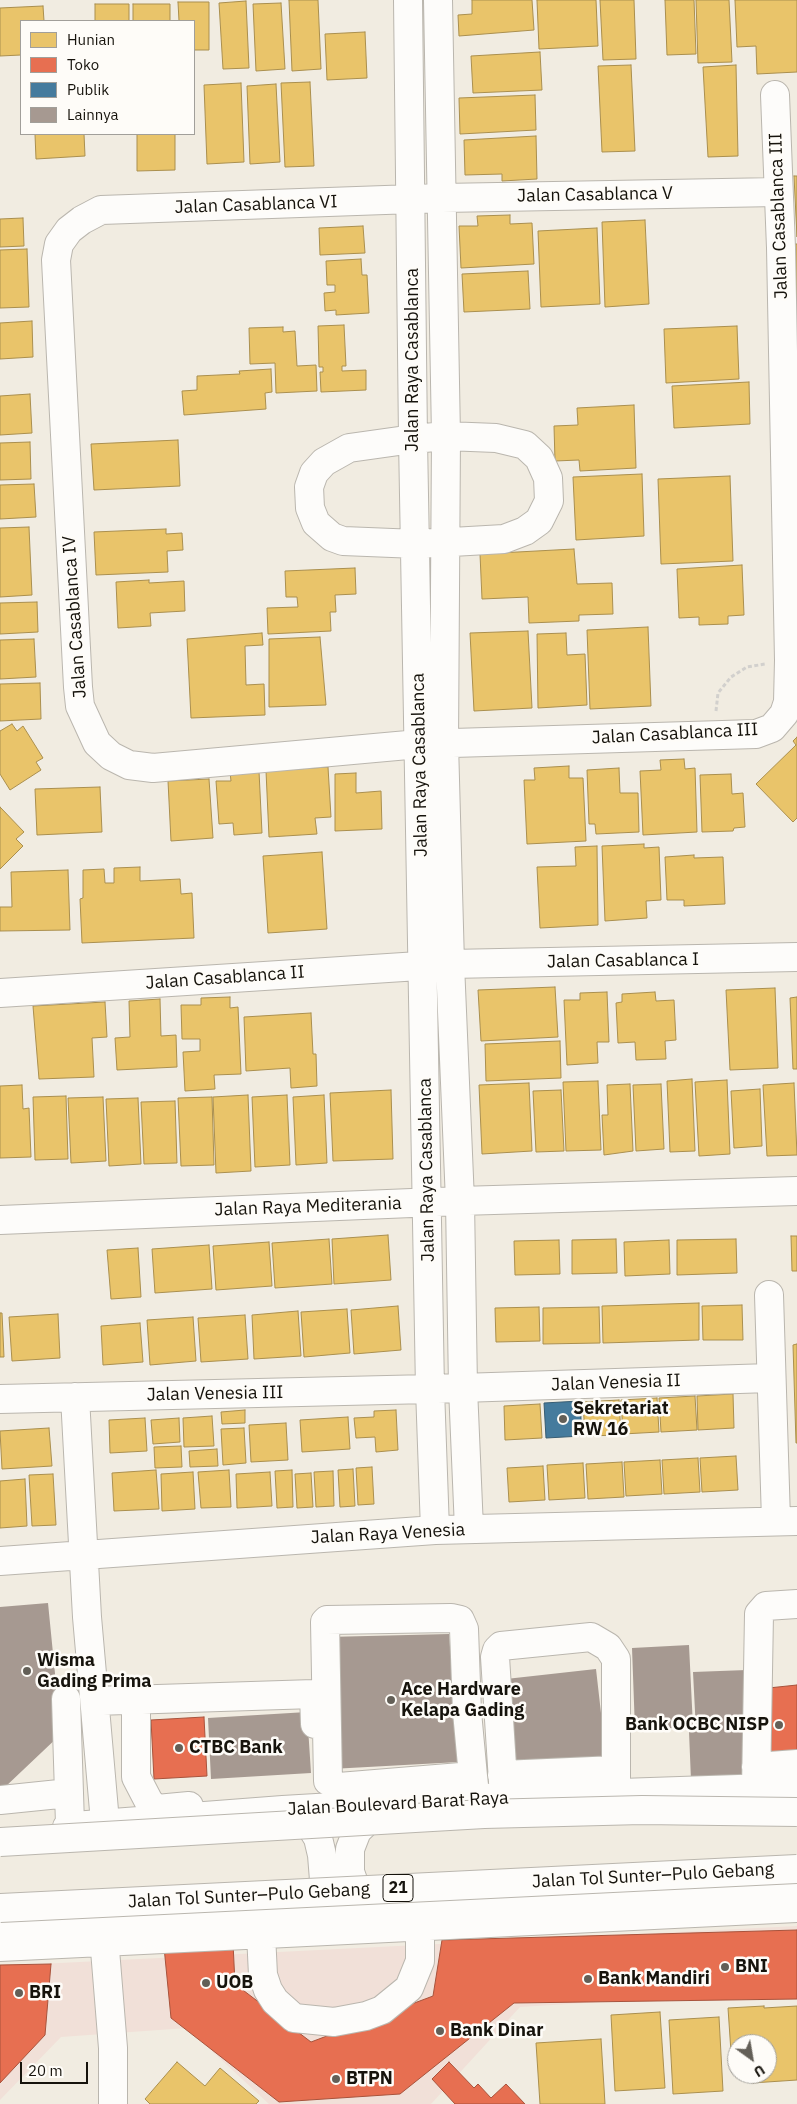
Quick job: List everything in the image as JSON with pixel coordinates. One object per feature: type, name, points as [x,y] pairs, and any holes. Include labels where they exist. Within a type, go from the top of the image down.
[{"type":"main road","name":"Jalan Raya Casablanca","points":[[408,0],[416,544],[432,744],[437,965],[428,1202],[430,1389],[435,1530]]},
{"type":"main road","name":"Jalan Raya Casablanca","points":[[432,744],[445,544],[446,436],[438,0]]},
{"type":"main road","name":"Jalan Casablanca III","points":[[432,744],[756,734],[772,728],[784,714],[788,702],[789,660],[775,95]]},
{"type":"main road","name":"Jalan Casablanca V","points":[[412,200],[778,192]]},
{"type":"main road","name":"Jalan Casablanca VI","points":[[100,210],[412,200]]},
{"type":"main road","name":"Jalan Casablanca IV","points":[[100,210],[69,230],[59,244],[56,260],[78,687],[80,706],[97,743],[111,756],[129,765],[153,768],[432,744]]},
{"type":"main road","points":[[446,436],[496,438],[525,445],[539,458],[548,478],[548,501],[539,521],[525,531],[504,539],[445,544],[343,541],[332,537],[316,523],[308,496],[314,473],[335,454],[349,448],[413,439],[446,436]]},
{"type":"main road","name":"Jalan Casablanca I","points":[[437,965],[797,957]]},
{"type":"main road","name":"Jalan Raya Casablanca","points":[[437,965],[460,1201],[463,1388],[469,1529]]},
{"type":"main road","name":"Jalan Casablanca II","points":[[0,993],[437,965]]},
{"type":"main road","name":"Jalan Raya Mediterania","points":[[0,1220],[428,1202],[797,1191]]},
{"type":"main road","points":[[769,1295],[770,1378],[786,1520]]},
{"type":"main road","name":"Jalan Venesia II","points":[[430,1389],[770,1378]]},
{"type":"main road","name":"Jalan Venesia III","points":[[0,1399],[430,1389]]},
{"type":"main road","points":[[75,1397],[87,1617],[106,1822]]},
{"type":"main road","name":"Jalan Raya Venesia","points":[[0,1561],[84,1560],[435,1530],[786,1520]]},
{"type":"main road","points":[[797,1604],[766,1606],[758,1614],[756,1778],[797,1764]]},
{"type":"main road","points":[[442,1618],[460,1620],[464,1629],[467,1712],[473,1788],[338,1787],[328,1781],[325,1632],[327,1620],[442,1618]]},
{"type":"main road","points":[[503,1786],[495,1657],[497,1650],[501,1646],[591,1637],[608,1647],[616,1659],[616,1782]]},
{"type":"main road","points":[[95,1701],[314,1694],[312,1804],[324,1872],[322,1889],[308,1915]]},
{"type":"main road","points":[[66,1699],[70,1824],[67,1827]]},
{"type":"main road","points":[[136,1699],[136,1777],[149,1802],[157,1809],[312,1804]]},
{"type":"main road","name":"Jalan Boulevard Barat Raya","points":[[0,1832],[312,1804],[384,1805],[473,1788],[503,1786],[756,1778],[797,1787]]},
{"type":"main road","points":[[0,1800],[69,1793]]},
{"type":"main road","points":[[376,1912],[355,1886],[350,1872],[350,1849],[357,1831],[384,1805]]},
{"type":"main road","points":[[0,1842],[484,1814],[642,1810],[797,1812]]},
{"type":"main road","name":"Jalan Tol Sunter–Pulo Gebang","points":[[0,1908],[797,1869]]},
{"type":"main road","points":[[0,1947],[104,1933],[308,1915],[797,1891]]},
{"type":"main road","points":[[0,1931],[261,1934],[420,1928],[797,1908]]},
{"type":"main road","points":[[261,1934],[263,1975],[268,1990],[275,2001],[294,2018],[334,2022],[366,2016],[382,2010],[409,1988],[420,1961],[420,1928]]},
{"type":"main road","points":[[104,1933],[112,2048],[113,2104]]},
{"type":"path","points":[[717,734],[718,693],[731,677],[747,667],[789,660]]},
{"type":"shaded area","points":[[797,1926],[797,1990],[520,2007],[431,2104],[269,2104],[187,2028],[61,2037],[0,2100],[0,1966]]},
{"type":"building: Hunian","points":[[289,0],[318,0],[321,69],[292,71]]},
{"type":"building: Hunian","points":[[472,0],[532,0],[534,30],[459,36],[458,15],[472,14]]},
{"type":"building: Hunian","points":[[537,0],[596,0],[598,46],[539,49]]},
{"type":"building: Hunian","points":[[600,0],[634,0],[636,59],[603,60]]},
{"type":"building: Hunian","points":[[665,0],[694,0],[696,54],[667,55]]},
{"type":"building: Hunian","points":[[696,0],[729,0],[732,62],[698,63]]},
{"type":"building: Hunian","points":[[735,0],[797,0],[797,72],[757,74],[756,46],[737,47]]},
{"type":"building: Hunian","points":[[246,1],[249,68],[223,69],[219,3]]},
{"type":"building: Hunian","points":[[178,2],[209,2],[209,50],[195,50],[195,20],[179,20]]},
{"type":"building: Hunian","points":[[281,3],[285,69],[256,71],[253,4]]},
{"type":"building: Hunian","points":[[95,4],[129,4],[129,20],[95,20]]},
{"type":"building: Hunian","points":[[133,4],[170,4],[170,20],[133,20]]},
{"type":"building: Hunian","points":[[43,6],[44,20],[20,20],[20,55],[0,56],[0,8]]},
{"type":"building: Hunian","points":[[365,32],[367,78],[327,80],[325,34]]},
{"type":"building: Hunian","points":[[540,52],[542,90],[473,93],[471,56]]},
{"type":"building: Hunian","points":[[631,65],[635,151],[602,152],[598,66]]},
{"type":"building: Hunian","points":[[736,65],[738,156],[708,157],[703,67]]},
{"type":"building: Hunian","points":[[310,82],[314,166],[285,167],[281,83]]},
{"type":"building: Hunian","points":[[241,83],[244,162],[207,164],[204,85]]},
{"type":"building: Hunian","points":[[276,84],[280,162],[250,164],[247,86]]},
{"type":"building: Hunian","points":[[535,95],[536,130],[460,134],[459,98]]},
{"type":"building: Hunian","points":[[35,135],[84,135],[85,156],[36,159]]},
{"type":"building: Hunian","points":[[137,135],[175,135],[175,170],[137,171]]},
{"type":"building: Hunian","points":[[536,136],[537,179],[502,181],[502,174],[465,175],[464,140]]},
{"type":"building: Hunian","points":[[794,176],[797,176],[797,237]]},
{"type":"building: Hunian","points":[[510,215],[510,224],[532,223],[534,264],[461,268],[459,226],[478,226],[477,216]]},
{"type":"building: Hunian","points":[[23,218],[24,246],[0,247],[0,219]]},
{"type":"building: Hunian","points":[[645,220],[649,304],[605,307],[602,222]]},
{"type":"building: Hunian","points":[[363,226],[365,253],[320,255],[319,228]]},
{"type":"building: Hunian","points":[[597,228],[600,304],[541,307],[538,231]]},
{"type":"building: Hunian","points":[[790,244],[797,244],[797,308],[793,309]]},
{"type":"building: Hunian","points":[[27,249],[29,307],[0,308],[0,250]]},
{"type":"building: Hunian","points":[[361,259],[362,275],[367,275],[369,313],[336,315],[336,310],[325,311],[324,293],[335,292],[335,285],[327,285],[326,261]]},
{"type":"building: Hunian","points":[[528,271],[530,309],[464,312],[462,274]]},
{"type":"building: Hunian","points":[[32,321],[33,357],[0,359],[0,323]]},
{"type":"building: Hunian","points":[[344,325],[346,366],[342,366],[342,371],[366,370],[366,390],[321,392],[320,372],[323,372],[323,367],[319,367],[318,326]]},
{"type":"building: Hunian","points":[[737,326],[739,379],[666,383],[664,329]]},
{"type":"building: Hunian","points":[[283,327],[283,332],[295,331],[297,366],[316,365],[317,391],[276,393],[275,363],[250,364],[249,328]]},
{"type":"building: Hunian","points":[[271,369],[272,392],[265,393],[266,409],[184,415],[182,391],[197,390],[197,376],[240,374],[239,371]]},
{"type":"building: Hunian","points":[[749,382],[750,424],[674,428],[672,386]]},
{"type":"building: Hunian","points":[[30,394],[32,433],[0,435],[0,396]]},
{"type":"building: Hunian","points":[[634,405],[636,468],[580,471],[579,460],[555,461],[554,426],[578,425],[577,408]]},
{"type":"building: Hunian","points":[[178,440],[180,486],[94,490],[91,444]]},
{"type":"building: Hunian","points":[[30,442],[31,479],[0,480],[0,443]]},
{"type":"building: Hunian","points":[[642,474],[644,536],[576,540],[573,477]]},
{"type":"building: Hunian","points":[[730,476],[733,561],[661,564],[658,479]]},
{"type":"building: Hunian","points":[[34,484],[36,517],[0,519],[0,485]]},
{"type":"building: Hunian","points":[[29,527],[32,595],[0,597],[0,528]]},
{"type":"building: Hunian","points":[[166,529],[166,534],[182,533],[183,550],[167,551],[168,572],[96,575],[94,532]]},
{"type":"building: Hunian","points":[[574,549],[577,584],[612,583],[613,614],[579,615],[579,621],[529,623],[528,597],[482,599],[480,554]]},
{"type":"building: Hunian","points":[[742,565],[744,615],[728,616],[728,624],[699,625],[699,617],[679,618],[677,569]]},
{"type":"building: Hunian","points":[[355,568],[356,594],[335,595],[336,612],[330,612],[331,631],[268,634],[267,608],[298,607],[297,597],[286,597],[285,571]]},
{"type":"building: Hunian","points":[[149,580],[149,583],[184,581],[185,611],[150,613],[151,626],[118,628],[116,582]]},
{"type":"building: Hunian","points":[[37,602],[38,632],[0,634],[0,603]]},
{"type":"building: Hunian","points":[[648,627],[651,706],[590,709],[587,630]]},
{"type":"building: Hunian","points":[[528,631],[532,708],[474,711],[470,633]]},
{"type":"building: Hunian","points":[[262,633],[263,645],[245,646],[246,685],[264,684],[265,715],[191,718],[187,639]]},
{"type":"building: Hunian","points":[[566,633],[567,655],[585,654],[587,705],[538,708],[537,634]]},
{"type":"building: Hunian","points":[[320,637],[326,705],[269,707],[269,639]]},
{"type":"building: Hunian","points":[[34,639],[36,677],[0,679],[0,640]]},
{"type":"building: Hunian","points":[[40,683],[41,719],[0,721],[0,684]]},
{"type":"building: Hunian","points":[[12,724],[17,731],[23,726],[43,758],[36,762],[41,770],[10,790],[0,774],[0,731]]},
{"type":"building: Hunian","points":[[797,737],[797,818],[793,822],[756,784],[796,745],[793,741]]},
{"type":"building: Hunian","points":[[684,759],[685,769],[695,768],[697,832],[643,835],[640,771],[661,770],[660,760]]},
{"type":"building: Hunian","points":[[569,766],[569,778],[583,778],[586,841],[527,844],[524,780],[535,780],[534,768]]},
{"type":"building: Hunian","points":[[328,767],[331,817],[315,818],[317,834],[269,837],[266,771]]},
{"type":"building: Hunian","points":[[619,768],[620,793],[638,793],[639,832],[596,834],[595,824],[589,824],[587,770]]},
{"type":"building: Hunian","points":[[259,771],[262,833],[234,835],[233,823],[219,824],[216,781],[231,781],[230,772]]},
{"type":"building: Hunian","points":[[356,773],[356,793],[381,791],[382,829],[335,831],[335,774]]},
{"type":"building: Hunian","points":[[731,774],[732,794],[743,793],[745,827],[734,828],[733,831],[702,832],[700,775]]},
{"type":"building: Hunian","points":[[209,779],[213,838],[171,841],[168,781]]},
{"type":"building: Hunian","points":[[100,787],[102,832],[37,835],[35,789]]},
{"type":"building: Hunian","points":[[0,807],[24,832],[16,839],[23,846],[0,869]]},
{"type":"building: Hunian","points":[[644,844],[644,848],[659,847],[661,900],[646,901],[647,918],[605,921],[602,846]]},
{"type":"building: Hunian","points":[[597,846],[598,925],[540,928],[537,867],[576,866],[575,847]]},
{"type":"building: Hunian","points":[[322,852],[327,929],[268,933],[263,856]]},
{"type":"building: Hunian","points":[[694,855],[694,858],[723,857],[725,904],[684,906],[684,900],[667,900],[665,857]]},
{"type":"building: Hunian","points":[[140,867],[140,881],[180,879],[181,894],[192,893],[194,938],[82,943],[80,899],[83,898],[83,870],[104,869],[105,883],[114,883],[114,868]]},
{"type":"building: Hunian","points":[[68,870],[70,930],[0,931],[0,907],[12,907],[11,872]]},
{"type":"building: Hunian","points":[[555,987],[558,1037],[481,1041],[478,990]]},
{"type":"building: Hunian","points":[[775,988],[778,1068],[730,1070],[726,990]]},
{"type":"building: Hunian","points":[[607,992],[609,1042],[597,1042],[598,1063],[567,1065],[564,1000],[580,1000],[580,993]]},
{"type":"building: Hunian","points":[[655,992],[656,1001],[674,1000],[676,1040],[665,1041],[666,1059],[636,1060],[635,1042],[618,1043],[616,1003],[622,1002],[622,994]]},
{"type":"building: Hunian","points":[[230,997],[230,1008],[238,1007],[241,1074],[214,1075],[215,1089],[185,1091],[183,1052],[200,1051],[200,1039],[182,1039],[181,1005],[201,1005],[201,998]]},
{"type":"building: Hunian","points":[[797,997],[797,1069],[793,1069],[790,998]]},
{"type":"building: Hunian","points":[[160,999],[161,1036],[176,1035],[177,1067],[117,1070],[115,1038],[130,1037],[129,1001]]},
{"type":"building: Hunian","points":[[105,1002],[107,1037],[92,1038],[94,1077],[39,1079],[33,1006]]},
{"type":"building: Hunian","points":[[311,1013],[313,1054],[316,1054],[317,1086],[291,1088],[290,1068],[246,1071],[244,1017]]},
{"type":"building: Hunian","points":[[560,1041],[561,1078],[486,1081],[485,1044]]},
{"type":"building: Hunian","points":[[692,1079],[695,1151],[670,1152],[667,1081]]},
{"type":"building: Hunian","points":[[727,1080],[730,1154],[699,1156],[695,1082]]},
{"type":"building: Hunian","points":[[598,1081],[601,1150],[566,1151],[563,1082]]},
{"type":"building: Hunian","points":[[529,1083],[532,1151],[482,1154],[479,1085]]},
{"type":"building: Hunian","points":[[794,1083],[797,1155],[767,1156],[763,1085]]},
{"type":"building: Hunian","points":[[630,1084],[633,1151],[604,1155],[602,1115],[608,1115],[607,1085]]},
{"type":"building: Hunian","points":[[661,1084],[664,1149],[636,1151],[633,1085]]},
{"type":"building: Hunian","points":[[22,1085],[23,1109],[29,1108],[31,1157],[0,1158],[0,1086]]},
{"type":"building: Hunian","points":[[760,1089],[762,1146],[734,1148],[731,1091]]},
{"type":"building: Hunian","points":[[391,1090],[393,1159],[333,1161],[330,1093]]},
{"type":"building: Hunian","points":[[561,1090],[564,1151],[536,1152],[533,1091]]},
{"type":"building: Hunian","points":[[248,1095],[251,1171],[216,1173],[213,1097]]},
{"type":"building: Hunian","points":[[287,1095],[290,1165],[255,1167],[252,1097]]},
{"type":"building: Hunian","points":[[324,1095],[327,1163],[296,1165],[293,1097]]},
{"type":"building: Hunian","points":[[66,1096],[68,1159],[35,1160],[33,1097]]},
{"type":"building: Hunian","points":[[103,1097],[106,1161],[71,1163],[68,1098]]},
{"type":"building: Hunian","points":[[212,1097],[214,1165],[181,1166],[178,1098]]},
{"type":"building: Hunian","points":[[138,1098],[141,1164],[109,1166],[106,1099]]},
{"type":"building: Hunian","points":[[175,1101],[177,1163],[144,1164],[141,1102]]},
{"type":"building: Hunian","points":[[388,1235],[391,1280],[334,1284],[332,1239]]},
{"type":"building: Hunian","points":[[791,1236],[797,1236],[797,1271],[792,1271]]},
{"type":"building: Hunian","points":[[329,1239],[332,1284],[275,1288],[272,1243]]},
{"type":"building: Hunian","points":[[616,1239],[617,1273],[572,1274],[572,1240]]},
{"type":"building: Hunian","points":[[736,1239],[737,1273],[677,1275],[677,1240]]},
{"type":"building: Hunian","points":[[559,1240],[560,1274],[515,1275],[514,1241]]},
{"type":"building: Hunian","points":[[669,1240],[670,1274],[625,1276],[624,1242]]},
{"type":"building: Hunian","points":[[269,1242],[272,1286],[216,1290],[213,1246]]},
{"type":"building: Hunian","points":[[209,1245],[212,1289],[155,1293],[152,1249]]},
{"type":"building: Hunian","points":[[138,1248],[141,1297],[111,1299],[107,1250]]},
{"type":"building: Hunian","points":[[699,1303],[699,1340],[603,1343],[602,1306]]},
{"type":"building: Hunian","points":[[742,1305],[743,1340],[703,1340],[702,1306]]},
{"type":"building: Hunian","points":[[398,1306],[401,1350],[354,1354],[351,1310]]},
{"type":"building: Hunian","points":[[539,1307],[540,1341],[496,1342],[495,1308]]},
{"type":"building: Hunian","points":[[599,1307],[600,1343],[543,1344],[543,1308]]},
{"type":"building: Hunian","points":[[347,1309],[350,1353],[304,1357],[301,1312]]},
{"type":"building: Hunian","points":[[298,1311],[301,1356],[254,1359],[252,1315]]},
{"type":"building: Hunian","points":[[0,1313],[2,1313],[4,1357],[0,1357]]},
{"type":"building: Hunian","points":[[58,1314],[60,1358],[12,1361],[9,1317]]},
{"type":"building: Hunian","points":[[245,1315],[248,1359],[201,1362],[198,1318]]},
{"type":"building: Hunian","points":[[193,1317],[196,1361],[150,1365],[147,1320]]},
{"type":"building: Hunian","points":[[140,1323],[143,1362],[103,1365],[101,1326]]},
{"type":"building: Hunian","points":[[797,1344],[797,1443],[796,1443],[793,1345]]},
{"type":"building: Hunian","points":[[733,1394],[734,1428],[698,1430],[697,1396]]},
{"type":"building: Hunian","points":[[695,1396],[697,1430],[661,1432],[659,1398]]},
{"type":"building: Hunian","points":[[657,1398],[659,1432],[623,1434],[621,1400]]},
{"type":"building: Hunian","points":[[619,1400],[621,1435],[585,1436],[583,1402]]},
{"type":"building: Hunian","points":[[540,1404],[542,1438],[505,1440],[504,1406]]},
{"type":"building: Hunian","points":[[245,1410],[245,1423],[222,1424],[221,1412]]},
{"type":"building: Hunian","points":[[396,1410],[398,1450],[376,1452],[375,1437],[356,1438],[354,1418],[374,1417],[374,1411]]},
{"type":"building: Hunian","points":[[212,1416],[214,1446],[184,1447],[183,1418]]},
{"type":"building: Hunian","points":[[348,1417],[350,1449],[302,1452],[300,1420]]},
{"type":"building: Hunian","points":[[145,1418],[147,1451],[110,1453],[109,1420]]},
{"type":"building: Hunian","points":[[179,1418],[180,1442],[153,1444],[151,1420]]},
{"type":"building: Hunian","points":[[286,1423],[288,1460],[251,1462],[249,1425]]},
{"type":"building: Hunian","points":[[49,1428],[52,1466],[2,1469],[0,1431]]},
{"type":"building: Hunian","points":[[244,1428],[246,1463],[223,1465],[221,1429]]},
{"type":"building: Hunian","points":[[181,1446],[182,1467],[155,1468],[154,1447]]},
{"type":"building: Hunian","points":[[217,1449],[218,1466],[190,1467],[189,1451]]},
{"type":"building: Hunian","points":[[736,1456],[738,1490],[702,1492],[700,1458]]},
{"type":"building: Hunian","points":[[698,1458],[700,1492],[664,1494],[662,1460]]},
{"type":"building: Hunian","points":[[660,1460],[662,1494],[626,1496],[624,1462]]},
{"type":"building: Hunian","points":[[622,1462],[624,1497],[588,1499],[586,1464]]},
{"type":"building: Hunian","points":[[583,1463],[585,1498],[549,1500],[547,1465]]},
{"type":"building: Hunian","points":[[543,1466],[545,1500],[509,1502],[507,1468]]},
{"type":"building: Hunian","points":[[372,1467],[374,1504],[358,1505],[356,1468]]},
{"type":"building: Hunian","points":[[353,1469],[355,1506],[340,1507],[338,1470]]},
{"type":"building: Hunian","points":[[156,1470],[159,1509],[114,1511],[112,1473]]},
{"type":"building: Hunian","points":[[229,1470],[231,1507],[201,1508],[198,1472]]},
{"type":"building: Hunian","points":[[292,1470],[293,1507],[277,1508],[275,1471]]},
{"type":"building: Hunian","points":[[333,1471],[334,1506],[316,1507],[314,1472]]},
{"type":"building: Hunian","points":[[193,1472],[195,1509],[162,1511],[161,1474]]},
{"type":"building: Hunian","points":[[270,1472],[272,1506],[237,1508],[236,1474]]},
{"type":"building: Hunian","points":[[311,1473],[313,1507],[297,1508],[295,1474]]},
{"type":"building: Hunian","points":[[53,1474],[56,1525],[32,1526],[29,1475]]},
{"type":"building: Hunian","points":[[25,1479],[27,1526],[0,1528],[0,1481]]},
{"type":"building: Hunian","points":[[797,2006],[797,2080],[777,2081],[777,2034],[730,2034],[728,2008]]},
{"type":"building: Hunian","points":[[660,2012],[665,2088],[615,2091],[611,2015]]},
{"type":"building: Hunian","points":[[719,2017],[723,2091],[673,2094],[669,2020]]},
{"type":"building: Hunian","points":[[601,2039],[605,2104],[540,2104],[536,2043]]},
{"type":"building: Hunian","points":[[177,2062],[205,2086],[220,2068],[259,2101],[256,2104],[150,2104],[145,2099]]},
{"type":"building: Toko","name":"Bank OCBC NISP","points":[[797,1685],[797,1761],[765,1764],[759,1689]]},
{"type":"building: Toko","name":"CTBC Bank","points":[[204,1717],[207,1776],[154,1779],[151,1720]]},
{"type":"building: Toko","points":[[797,1930],[797,1999],[514,2003],[400,2094],[279,2102],[171,2018],[164,1947],[233,1943],[235,1984],[311,2042],[433,1996],[442,1940]]},
{"type":"building: Toko","points":[[51,1964],[45,2035],[0,2083],[0,1965]]},
{"type":"building: Toko","points":[[449,2062],[474,2088],[478,2084],[491,2098],[506,2084],[525,2104],[455,2104],[432,2079]]},
{"type":"building: Publik","name":"Sekretariat RW 16","points":[[580,1401],[582,1436],[546,1438],[544,1403]]},
{"type":"building: Lainnya","name":"Wisma Gading Prima","points":[[48,1603],[61,1734],[4,1788],[0,1789],[0,1607]]},
{"type":"building: Lainnya","name":"Ace Hardware Kelapa Gading","points":[[449,1634],[459,1762],[331,1769],[327,1637]]},
{"type":"building: Lainnya","points":[[689,1645],[693,1727],[635,1730],[632,1648]]},
{"type":"building: Lainnya","points":[[596,1669],[606,1757],[507,1768],[497,1680]]},
{"type":"building: Lainnya","points":[[747,1670],[744,1778],[691,1780],[689,1732],[696,1731],[693,1672]]},
{"type":"building: Lainnya","points":[[307,1712],[311,1773],[211,1779],[208,1718]]},
{"type":"place","name":"Sekretariat RW 16","points":[[563,1419]]},
{"type":"place","name":"Wisma Gading Prima","points":[[27,1671]]},
{"type":"place","name":"Ace Hardware Kelapa Gading","points":[[391,1700]]},
{"type":"place","name":"Bank OCBC NISP","points":[[779,1725]]},
{"type":"place","name":"CTBC Bank","points":[[179,1748]]},
{"type":"place","name":"BNI","points":[[725,1967]]},
{"type":"place","name":"Bank Mandiri","points":[[588,1979]]},
{"type":"place","name":"UOB","points":[[206,1983]]},
{"type":"place","name":"BRI","points":[[19,1993]]},
{"type":"place","name":"Bank Dinar","points":[[440,2031]]},
{"type":"place","name":"BTPN","points":[[336,2079]]}]
